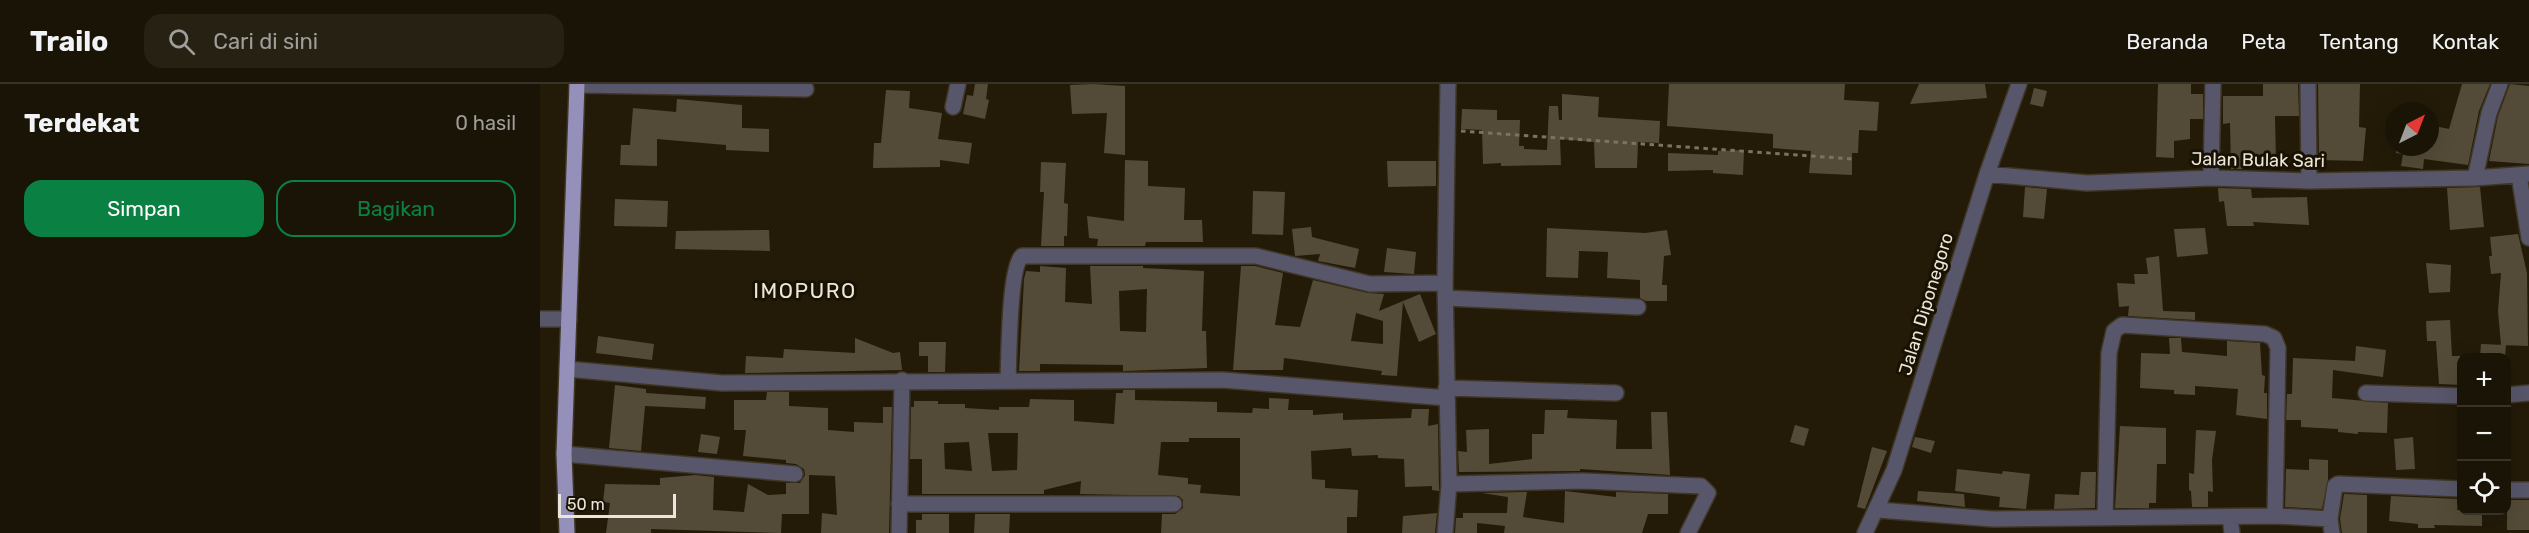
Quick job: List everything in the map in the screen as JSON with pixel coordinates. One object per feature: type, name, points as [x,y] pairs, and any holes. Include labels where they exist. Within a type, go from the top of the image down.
[{"type":"main road","points":[[567,533],[564,454],[577,84]]},
{"type":"street","points":[[577,84],[806,89]]},
{"type":"street","points":[[953,107],[958,84]]},
{"type":"street","points":[[1445,533],[1449,484],[1446,291],[1448,84]]},
{"type":"street","name":"Jalan Diponegoro","points":[[1865,533],[1878,510],[1894,470],[1987,174],[2019,84]]},
{"type":"street","points":[[2211,178],[2213,84]]},
{"type":"street","points":[[2308,84],[2309,181]]},
{"type":"street","points":[[2475,178],[2489,113],[2500,84]]},
{"type":"street","name":"Jalan Bulak Sari","points":[[1987,174],[2087,183],[2211,178],[2309,181],[2524,175]]},
{"type":"street","points":[[2524,175],[2529,238]]},
{"type":"street","points":[[1008,380],[1012,291],[1016,261],[1022,256],[1256,256],[1370,284],[1638,307]]},
{"type":"street","points":[[540,319],[569,319]]},
{"type":"street","points":[[2105,518],[2109,353],[2114,330],[2122,325],[2265,334],[2274,338],[2278,348],[2275,516]]},
{"type":"street","points":[[567,369],[722,382],[1222,380],[1447,393],[1616,393]]},
{"type":"street","points":[[899,533],[902,380]]},
{"type":"street","points":[[2366,393],[2457,396]]},
{"type":"street","points":[[2511,395],[2529,393]]},
{"type":"street","points":[[564,454],[795,474]]},
{"type":"street","points":[[1449,484],[1583,481],[1701,486],[1708,493],[1688,533]]},
{"type":"street","points":[[1878,510],[1993,519],[2105,518],[2150,526],[2230,517],[2275,516],[2331,526],[2335,486],[2338,484],[2457,489]]},
{"type":"street","points":[[2511,490],[2529,490]]},
{"type":"street","points":[[899,504],[1174,504]]},
{"type":"street","points":[[2230,517],[2232,533]]},
{"type":"path","points":[[1447,129],[1853,159]]},
{"type":"building","points":[[975,84],[988,84],[986,99],[989,100],[985,119],[963,114],[967,95],[973,96]]},
{"type":"building","points":[[1669,84],[1845,84],[1844,100],[1879,102],[1877,131],[1859,130],[1858,153],[1852,153],[1852,175],[1809,173],[1811,151],[1773,148],[1773,134],[1667,126]]},
{"type":"building","points":[[1919,84],[1985,84],[1987,98],[1910,104]]},
{"type":"building","points":[[2158,84],[2191,84],[2191,94],[2203,94],[2203,119],[2190,119],[2190,139],[2174,141],[2174,158],[2156,157]]},
{"type":"building","points":[[2263,84],[2298,84],[2299,116],[2275,116],[2276,162],[2243,161],[2243,169],[2231,169],[2230,123],[2223,124],[2223,96],[2263,96]]},
{"type":"building","points":[[2318,84],[2360,84],[2359,127],[2366,128],[2363,161],[2319,160]]},
{"type":"building","points":[[2462,84],[2490,84],[2479,111],[2468,165],[2424,159],[2423,169],[2401,166],[2403,156],[2439,156],[2439,127],[2449,129]]},
{"type":"building","points":[[2510,84],[2529,86],[2529,164],[2489,161],[2498,116]]},
{"type":"building","points":[[1070,85],[1125,86],[1125,155],[1104,153],[1107,113],[1072,114]]},
{"type":"building","points":[[2034,88],[2047,91],[2043,107],[2030,104]]},
{"type":"building","points":[[886,90],[910,91],[909,108],[942,113],[938,139],[972,143],[969,164],[940,160],[940,167],[873,168],[874,143],[881,143]]},
{"type":"building","points":[[1562,94],[1599,97],[1598,117],[1660,121],[1659,143],[1638,142],[1637,168],[1595,168],[1594,142],[1560,139],[1561,165],[1501,166],[1501,163],[1483,164],[1482,130],[1461,129],[1462,109],[1497,110],[1497,120],[1520,120],[1519,146],[1524,146],[1524,149],[1547,150],[1549,106],[1558,106],[1559,120],[1562,120]]},
{"type":"building","points":[[677,99],[742,105],[742,128],[769,129],[769,152],[726,150],[726,145],[657,139],[657,166],[620,165],[621,145],[630,145],[633,108],[676,112]]},
{"type":"building","points":[[1744,150],[1743,175],[1713,173],[1713,170],[1668,171],[1668,153],[1718,155],[1718,151]]},
{"type":"building","points":[[1125,160],[1148,161],[1148,186],[1185,188],[1184,220],[1202,220],[1203,242],[1146,242],[1145,246],[1097,246],[1098,239],[1089,238],[1087,216],[1124,221]]},
{"type":"building","points":[[1387,161],[1436,161],[1436,186],[1388,187]]},
{"type":"building","points":[[1041,162],[1066,163],[1064,203],[1068,204],[1067,236],[1064,236],[1064,246],[1041,246],[1044,192],[1040,192]]},
{"type":"building","points":[[2025,187],[2047,189],[2044,219],[2023,217]]},
{"type":"building","points":[[2480,187],[2484,227],[2450,230],[2447,188]]},
{"type":"building","points":[[2218,188],[2251,189],[2252,198],[2307,197],[2309,225],[2253,222],[2254,226],[2227,226],[2224,201],[2219,202]]},
{"type":"building","points":[[1253,191],[1285,192],[1283,235],[1252,234]]},
{"type":"building","points":[[615,199],[668,201],[667,227],[614,226]]},
{"type":"building","points":[[1311,227],[1312,237],[1359,249],[1355,268],[1318,261],[1320,254],[1295,256],[1292,229]]},
{"type":"building","points":[[1547,228],[1645,233],[1667,230],[1671,255],[1664,256],[1662,285],[1667,285],[1667,301],[1646,301],[1640,298],[1640,280],[1607,278],[1608,252],[1579,251],[1578,278],[1546,277]]},
{"type":"building","points":[[2205,228],[2208,254],[2177,257],[2174,229]]},
{"type":"building","points":[[769,230],[770,251],[675,249],[676,231]]},
{"type":"building","points":[[2518,234],[2527,273],[2528,346],[2501,345],[2498,311],[2501,273],[2491,274],[2489,256],[2492,256],[2490,237]]},
{"type":"building","points":[[1387,248],[1416,252],[1414,274],[1384,272]]},
{"type":"building","points":[[2159,256],[2163,311],[2195,312],[2195,320],[2128,316],[2129,306],[2119,307],[2117,283],[2135,284],[2134,274],[2148,274],[2146,258]]},
{"type":"building","points":[[2426,263],[2451,265],[2450,292],[2429,293]]},
{"type":"building","points":[[1040,266],[1066,268],[1065,302],[1092,304],[1090,266],[1143,266],[1143,268],[1204,271],[1202,331],[1206,331],[1207,368],[1123,371],[1123,365],[1040,364],[1040,371],[1019,371],[1024,279],[1026,271],[1040,272]],"holes":[[[1147,289],[1146,332],[1120,331],[1119,291]]]},
{"type":"building","points":[[1241,266],[1255,266],[1283,273],[1275,325],[1300,327],[1313,280],[1368,293],[1384,294],[1379,311],[1420,294],[1436,334],[1419,342],[1403,302],[1397,376],[1381,375],[1382,371],[1284,358],[1283,370],[1233,370]],"holes":[[[1356,313],[1383,321],[1383,344],[1351,341]]]},
{"type":"building","points":[[2450,320],[2452,356],[2457,356],[2457,385],[2439,384],[2436,341],[2427,341],[2426,321]]},
{"type":"building","points":[[598,336],[654,344],[652,360],[596,353]]},
{"type":"building","points":[[855,338],[893,353],[900,352],[902,370],[745,373],[746,356],[783,358],[784,349],[855,353]]},
{"type":"building","points":[[2169,338],[2181,338],[2182,352],[2227,356],[2227,341],[2260,343],[2262,375],[2265,376],[2264,393],[2267,393],[2267,419],[2236,415],[2238,389],[2195,386],[2195,395],[2174,394],[2174,390],[2140,388],[2141,353],[2170,354]]},
{"type":"building","points":[[919,342],[946,342],[945,372],[928,372],[928,356],[919,356]]},
{"type":"building","points":[[2481,344],[2506,345],[2505,353],[2480,353]]},
{"type":"building","points":[[2356,346],[2386,350],[2383,377],[2333,370],[2332,398],[2388,403],[2387,433],[2338,432],[2338,429],[2301,427],[2301,420],[2286,420],[2287,394],[2292,394],[2293,358],[2355,361]]},
{"type":"building","points":[[615,385],[646,389],[646,393],[706,397],[705,409],[645,406],[641,451],[609,448]]},
{"type":"building","points":[[1123,390],[1135,390],[1135,400],[1217,402],[1217,412],[1252,413],[1253,408],[1269,409],[1269,398],[1289,399],[1288,410],[1313,410],[1313,415],[1343,413],[1343,420],[1411,418],[1412,409],[1429,409],[1428,426],[1438,424],[1439,491],[1432,490],[1432,486],[1405,487],[1404,459],[1378,458],[1378,455],[1352,456],[1351,448],[1311,451],[1312,479],[1325,480],[1325,488],[1358,490],[1357,517],[1347,517],[1347,533],[1161,533],[1162,514],[1175,514],[1183,508],[1183,500],[1179,496],[1080,494],[1081,481],[1044,490],[1044,494],[922,494],[922,459],[910,459],[911,407],[914,407],[914,401],[938,401],[938,404],[965,404],[965,408],[999,410],[999,407],[1029,407],[1030,399],[1074,400],[1074,421],[1114,424],[1116,393],[1123,393]],"holes":[[[988,433],[1018,433],[1017,470],[992,471]],[[1189,438],[1240,438],[1240,496],[1200,493],[1201,485],[1188,484],[1188,478],[1158,475],[1161,442],[1189,442]],[[969,442],[972,471],[945,469],[944,443]]]},
{"type":"building","points":[[767,392],[789,392],[789,406],[828,408],[828,430],[854,432],[854,422],[883,423],[883,407],[892,407],[889,533],[821,533],[822,513],[837,515],[835,476],[809,475],[809,514],[782,514],[781,533],[651,529],[651,533],[606,533],[610,503],[603,502],[605,484],[660,485],[660,478],[695,475],[714,477],[713,510],[744,512],[748,484],[768,495],[786,494],[786,483],[800,483],[805,475],[804,469],[796,464],[786,463],[786,460],[743,456],[746,430],[734,430],[734,400],[766,400]]},
{"type":"building","points":[[1545,410],[1568,410],[1567,418],[1617,420],[1616,449],[1652,449],[1651,412],[1667,412],[1670,475],[1580,469],[1580,471],[1459,472],[1458,451],[1467,452],[1466,430],[1489,429],[1489,464],[1532,459],[1532,434],[1544,434]]},
{"type":"building","points":[[1795,425],[1809,429],[1804,446],[1790,442]]},
{"type":"building","points":[[2120,426],[2166,428],[2166,464],[2157,464],[2156,503],[2149,503],[2149,508],[2115,508]]},
{"type":"building","points":[[2196,430],[2216,431],[2212,460],[2213,492],[2208,491],[2208,507],[2192,507],[2189,490],[2189,473],[2194,474]]},
{"type":"building","points":[[701,434],[720,437],[717,454],[698,452]]},
{"type":"building","points":[[1915,437],[1935,441],[1931,453],[1912,447]]},
{"type":"building","points":[[2413,437],[2415,469],[2396,470],[2394,439]]},
{"type":"building","points":[[1872,447],[1887,451],[1865,509],[1857,507]]},
{"type":"building","points":[[2309,459],[2328,460],[2328,480],[2322,509],[2285,507],[2286,469],[2309,470]]},
{"type":"building","points":[[1957,469],[2002,474],[2003,471],[2030,474],[2026,509],[1999,507],[2000,497],[1955,491]]},
{"type":"building","points":[[2081,472],[2096,472],[2095,508],[2054,509],[2055,494],[2079,495]]},
{"type":"building","points":[[1565,491],[1616,497],[1616,492],[1668,494],[1668,514],[1648,514],[1642,533],[1504,533],[1505,526],[1477,523],[1477,533],[1455,533],[1456,518],[1463,518],[1463,513],[1507,513],[1508,497],[1482,493],[1527,492],[1523,517],[1564,523]]},
{"type":"building","points":[[1918,491],[1964,494],[1965,507],[1917,501]]},
{"type":"building","points":[[2344,494],[2367,495],[2367,533],[2342,533],[2340,519]]},
{"type":"building","points":[[2391,496],[2457,499],[2457,515],[2482,515],[2482,526],[2434,525],[2435,528],[2418,528],[2418,524],[2389,521]]},
{"type":"building","points":[[2511,500],[2529,500],[2529,530],[2507,530],[2507,515],[2511,515]]},
{"type":"building","points":[[1437,513],[1435,533],[1402,533],[1403,516]]},
{"type":"building","points":[[922,514],[949,514],[949,533],[916,533],[916,520],[922,520]]},
{"type":"building","points":[[975,514],[1010,514],[1009,533],[974,533]]},
{"type":"district","name":"IMOPURO","points":[[805,291]]}]
